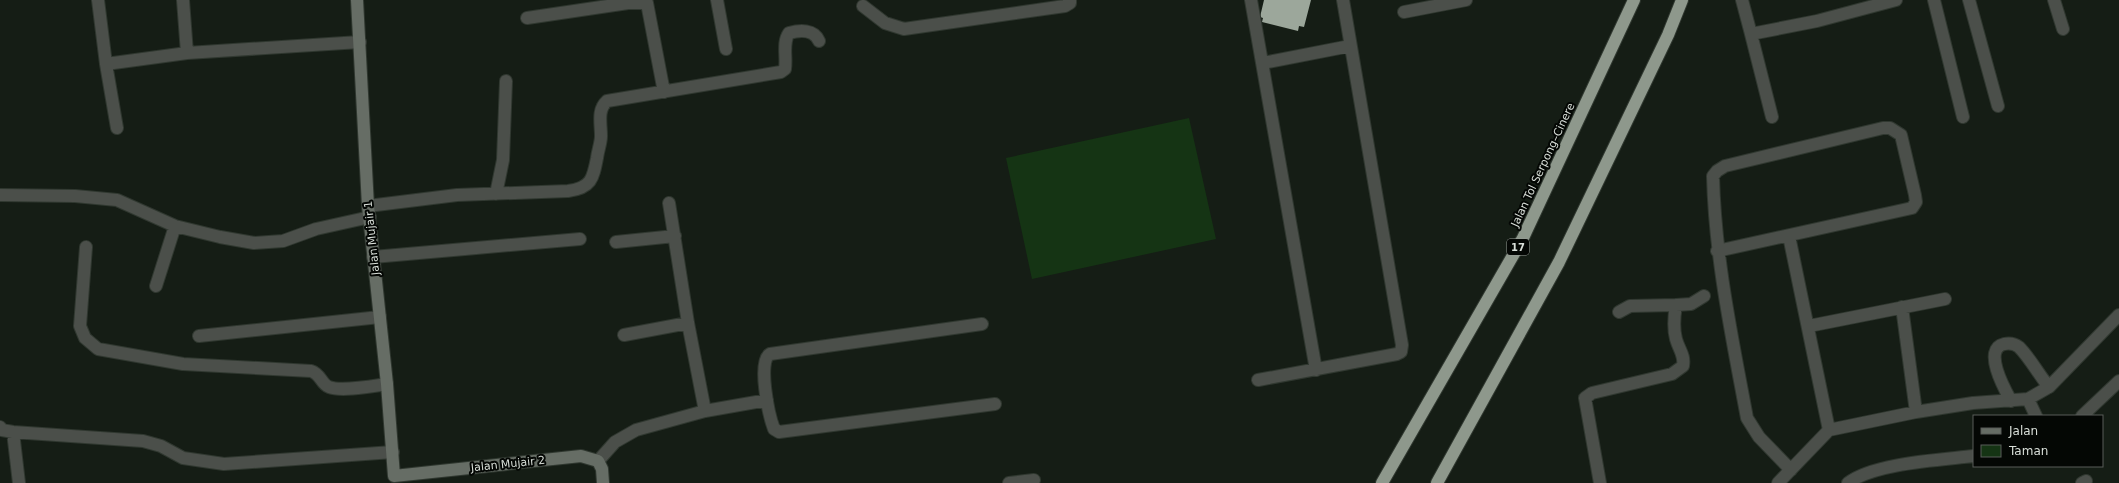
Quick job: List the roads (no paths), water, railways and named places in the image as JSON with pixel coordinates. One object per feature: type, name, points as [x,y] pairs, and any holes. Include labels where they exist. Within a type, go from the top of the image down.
[{"type":"highway","name":"Jalan Tol Serpong–Cinere","points":[[1382,483],[1523,238],[1634,0]]},
{"type":"highway","points":[[1437,483],[1559,262],[1668,35],[1682,0]]},
{"type":"street","points":[[98,0],[106,64],[117,128]]},
{"type":"street","points":[[183,0],[187,53]]},
{"type":"street","name":"Jalan Mujair 1","points":[[358,0],[369,211],[387,384],[394,479]]},
{"type":"street","points":[[717,0],[726,49]]},
{"type":"street","points":[[863,6],[885,24],[904,29],[1065,6],[1070,2],[1070,0]]},
{"type":"street","points":[[1251,0],[1316,370]]},
{"type":"street","points":[[1258,380],[1397,354],[1402,350],[1342,0]]},
{"type":"street","points":[[1404,12],[1466,0]]},
{"type":"street","points":[[1742,0],[1752,34],[1772,117]]},
{"type":"street","points":[[1752,34],[1817,21],[1879,3],[1896,0]]},
{"type":"street","points":[[1934,0],[1964,117]]},
{"type":"street","points":[[1969,0],[1998,106]]},
{"type":"street","points":[[2054,0],[2063,29]]},
{"type":"street","points":[[527,18],[628,3],[647,3],[664,92]]},
{"type":"street","points":[[0,195],[76,196],[117,200],[175,226],[220,237],[254,242],[283,241],[369,211],[457,195],[568,191],[584,187],[591,181],[601,139],[600,111],[602,105],[607,101],[781,72],[785,69],[785,45],[789,33],[800,31],[810,32],[817,36],[819,42]]},
{"type":"street","points":[[106,64],[187,53],[360,42]]},
{"type":"street","points":[[1263,62],[1350,46]]},
{"type":"street","points":[[496,194],[503,160],[506,81]]},
{"type":"street","points":[[1717,251],[1910,210],[1915,206],[1912,182],[1900,135],[1897,131],[1890,128],[1883,128],[1725,166],[1717,171],[1713,176],[1717,251],[1747,418],[1759,437],[1791,470]]},
{"type":"street","points":[[669,203],[688,323],[705,411]]},
{"type":"street","points":[[156,286],[175,226]]},
{"type":"street","points":[[616,242],[675,236]]},
{"type":"street","points":[[1789,236],[1829,430]]},
{"type":"street","points":[[373,258],[580,239]]},
{"type":"street","points":[[86,247],[80,326],[85,338],[98,349],[184,364],[311,371],[319,374],[327,386],[336,389],[387,384]]},
{"type":"street","points":[[1619,312],[1630,306],[1691,304],[1704,296]]},
{"type":"street","points":[[1808,326],[1945,299]]},
{"type":"street","points":[[1600,483],[1585,398],[1592,393],[1615,389],[1628,383],[1672,374],[1683,366],[1684,358],[1676,339],[1673,324],[1676,305]]},
{"type":"street","points":[[1902,307],[1916,412]]},
{"type":"street","points":[[1778,483],[1829,430],[1916,412],[1973,403],[2011,402],[2028,399],[2049,387],[2119,315]]},
{"type":"street","points":[[199,336],[380,317]]},
{"type":"street","points":[[624,335],[688,323]]},
{"type":"street","points":[[982,324],[770,354],[766,356],[764,362],[766,400],[774,429],[779,432],[995,404]]},
{"type":"street","points":[[2011,402],[2000,381],[1994,357],[1997,349],[2001,345],[2009,343],[2018,347],[2049,387]]},
{"type":"street","points":[[2083,415],[2119,381]]},
{"type":"street","points":[[2028,399],[2035,414]]},
{"type":"street","points":[[603,483],[602,469],[598,461],[615,442],[636,430],[705,411],[766,400]]},
{"type":"street","points":[[0,427],[2,430],[12,432],[143,441],[161,446],[183,458],[224,464],[393,452]]},
{"type":"street","points":[[12,432],[20,483]]},
{"type":"street","name":"Jalan Mujair 2","points":[[394,479],[581,456],[598,461]]},
{"type":"street","points":[[1853,481],[1900,465],[1973,456]]},
{"type":"street","points":[[1009,483],[1034,480]]}]
